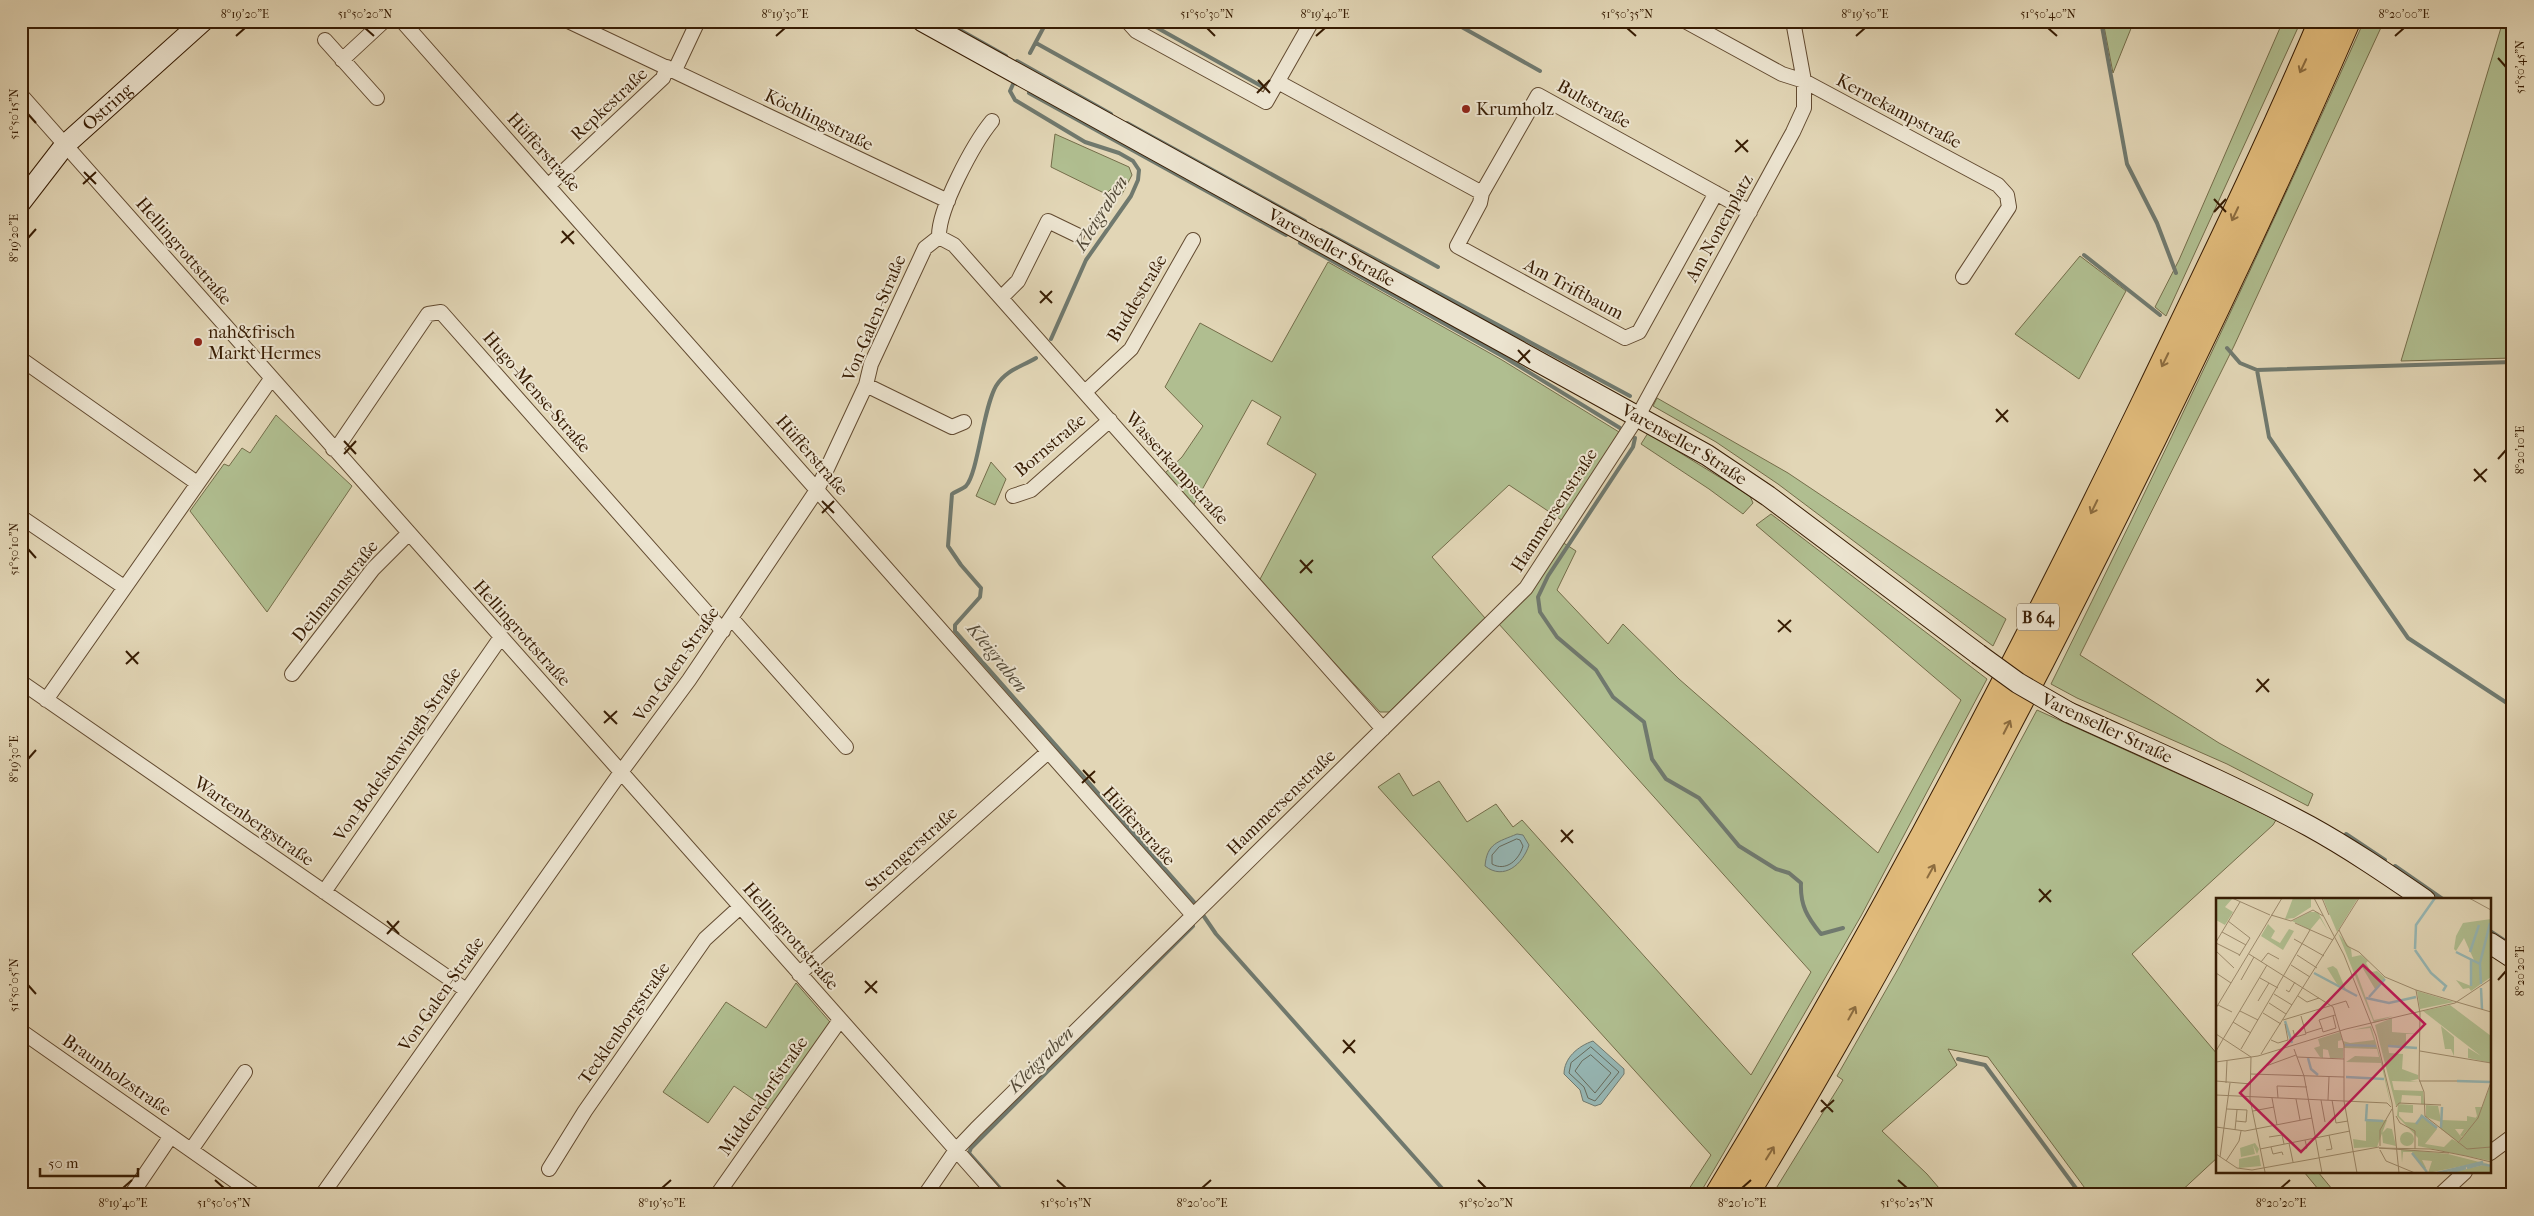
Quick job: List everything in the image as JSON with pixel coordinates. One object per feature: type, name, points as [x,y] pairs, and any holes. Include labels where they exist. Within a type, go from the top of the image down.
[{"type":"highway","name":"B 64","points":[[1718,1195],[1794,1070],[1927,833],[2084,528],[2206,275],[2322,21]]},
{"type":"highway","name":"B 64","points":[[1744,1195],[1812,1084],[1946,844],[2104,539],[2226,286],[2347,21]]},
{"type":"main road","name":"Ostring","points":[[21,202],[65,145],[203,21]]},
{"type":"main road","name":"Varenseller Straße","points":[[922,21],[1707,455],[1768,496],[2018,683],[2068,712],[2220,780],[2310,827],[2363,858],[2422,898]]},
{"type":"main road","points":[[2492,944],[2513,958]]},
{"type":"street","points":[[342,60],[384,21]]},
{"type":"street","name":"Hüfferstraße","points":[[402,21],[1193,915]]},
{"type":"street","points":[[671,69],[698,21]]},
{"type":"street","points":[[1127,21],[1136,31],[1266,102],[1312,21]]},
{"type":"street","name":"Kernekampstraße","points":[[1686,21],[1782,74],[1804,82],[1998,185],[2007,195],[2009,207],[1963,277]]},
{"type":"street","name":"Am Nonenplatz","points":[[1638,416],[1750,212],[1804,108],[1804,82],[1793,21]]},
{"type":"street","name":"Köchlingstraße","points":[[570,22],[948,201]]},
{"type":"street","points":[[325,40],[377,98]]},
{"type":"street","name":"Repkestraße","points":[[549,185],[671,69]]},
{"type":"street","points":[[1278,82],[1482,193]]},
{"type":"street","name":"Bultstraße","points":[[1482,193],[1538,94],[1750,212]]},
{"type":"street","name":"Hellingrottstraße","points":[[21,95],[996,1195]]},
{"type":"street","points":[[939,237],[939,226],[948,201],[980,135],[992,120]]},
{"type":"street","name":"Am Triftbaum","points":[[1482,193],[1480,203],[1457,246],[1625,338],[1639,332],[1716,193]]},
{"type":"street","points":[[1001,298],[1018,281],[1048,221],[1077,235]]},
{"type":"street","name":"Von-Galen-Straße","points":[[322,1195],[621,772],[732,619],[818,490],[866,385],[871,364],[925,248],[939,237]]},
{"type":"street","name":"Wasserkampstraße","points":[[939,237],[954,245],[1383,729]]},
{"type":"street","name":"Buddestraße","points":[[1085,392],[1131,349],[1193,240]]},
{"type":"street","name":"Hugo-Mense-Straße","points":[[334,449],[341,442],[428,314],[441,312],[723,631]]},
{"type":"street","points":[[21,359],[197,483]]},
{"type":"street","points":[[46,700],[272,379]]},
{"type":"street","points":[[866,385],[952,427],[964,422]]},
{"type":"street","name":"Hammersenstraße","points":[[925,1195],[956,1150],[1526,588],[1638,416]]},
{"type":"street","name":"Bornstraße","points":[[1013,496],[1031,490],[1110,420]]},
{"type":"street","points":[[21,516],[124,587]]},
{"type":"street","name":"Deilmannstraße","points":[[292,674],[373,569],[409,533]]},
{"type":"street","points":[[732,619],[846,747]]},
{"type":"street","name":"Von-Bodelschwingh-Straße","points":[[324,892],[501,637]]},
{"type":"street","name":"Wartenbergstraße","points":[[21,682],[466,990]]},
{"type":"street","name":"Strengerstraße","points":[[799,974],[1048,752]]},
{"type":"street","name":"Tecklenborgstraße","points":[[548,1169],[585,1110],[705,939],[740,907]]},
{"type":"street","name":"Middendorfstraße","points":[[717,1195],[840,1020]]},
{"type":"street","name":"Braunholzstraße","points":[[21,1031],[255,1195]]},
{"type":"street","points":[[191,1150],[245,1072]]},
{"type":"street","points":[[131,1195],[171,1136]]},
{"type":"street","points":[[2492,1152],[2513,1136]]},
{"type":"street","points":[[2440,1195],[2463,1174]]},
{"type":"green space","points":[[2103,21],[2134,21],[2113,73]]},
{"type":"green space","points":[[2283,21],[2301,21],[2166,316],[2155,307],[2179,260]]},
{"type":"green space","points":[[2364,21],[2384,21],[2234,346],[2080,655],[2219,743],[2313,794],[2308,806],[2227,764],[2077,698],[2051,684],[2211,354]]},
{"type":"green space","points":[[2503,21],[2513,21],[2513,358],[2401,361]]},
{"type":"green space","points":[[1055,134],[1129,167],[1132,175],[1121,196],[1111,189],[1106,194],[1051,167]]},
{"type":"green space","points":[[2080,256],[2126,291],[2079,379],[2015,334]]},
{"type":"green space","points":[[1328,262],[1502,360],[1619,432],[1563,521],[1509,485],[1432,557],[1485,618],[1389,712],[1380,712],[1259,581],[1316,474],[1267,444],[1281,417],[1252,400],[1193,506],[1164,474],[1182,457],[1203,426],[1165,387],[1200,323],[1272,362]]},
{"type":"green space","points":[[1657,398],[1788,473],[2006,619],[1993,646],[1778,484],[1716,442],[1653,406]]},
{"type":"green space","points":[[276,415],[352,486],[267,612],[190,511],[224,464],[229,466],[242,448],[250,453]]},
{"type":"green space","points":[[1648,433],[1750,496],[1753,503],[1743,514],[1641,444]]},
{"type":"green space","points":[[991,462],[1006,479],[995,505],[976,496]]},
{"type":"green space","points":[[1771,514],[1987,679],[1861,916],[1719,1161],[1699,1195],[1685,1195],[1711,1155],[1378,787],[1399,773],[1413,796],[1439,781],[1467,822],[1496,804],[1513,827],[1522,820],[1751,1075],[1811,972],[1498,623],[1562,542],[1576,551],[1557,590],[1608,644],[1623,624],[1679,679],[1878,853],[1961,700],[1756,525]]},
{"type":"green space","points":[[2037,710],[2276,820],[2273,825],[2132,954],[2216,1053],[2216,1159],[2177,1195],[2090,1195],[1988,1057],[1948,1049],[1957,1065],[1882,1131],[1927,1174],[1945,1195],[1772,1195],[1843,1080],[1837,1076],[1898,969]]},
{"type":"green space","points":[[796,983],[830,1022],[769,1110],[734,1086],[708,1123],[663,1092],[726,1002],[766,1028]]},
{"type":"green space","points":[[2306,1174],[2320,1174],[2337,1195],[2323,1195]]},
{"type":"water","points":[[1517,834],[1523,835],[1529,845],[1517,864],[1506,871],[1499,872],[1485,866],[1488,852],[1495,844]]},
{"type":"water","points":[[1593,1041],[1624,1069],[1624,1074],[1601,1104],[1595,1106],[1583,1101],[1580,1090],[1564,1074],[1566,1063],[1573,1053]]},
{"type":"waterway","points":[[944,21],[1006,56]]},
{"type":"waterway","name":"Kleigraben","points":[[1030,53],[1047,21]]},
{"type":"waterway","points":[[1145,21],[1263,87]]},
{"type":"waterway","points":[[1451,21],[1540,71]]},
{"type":"waterway","points":[[2101,21],[2127,164],[2157,223],[2176,273]]},
{"type":"waterway","points":[[1036,43],[1438,267]]},
{"type":"waterway","points":[[1017,61],[1111,114]]},
{"type":"waterway","name":"Kleigraben","points":[[1014,82],[1010,91],[1015,100],[1085,142],[1119,153],[1133,161],[1139,170],[1138,180],[1131,196],[1086,260],[1051,339]]},
{"type":"waterway","points":[[1029,93],[1286,235]]},
{"type":"waterway","points":[[1127,123],[1305,221]]},
{"type":"waterway","points":[[1321,230],[1630,396]]},
{"type":"waterway","points":[[1300,243],[1504,357],[1620,428]]},
{"type":"waterway","points":[[2084,255],[2160,315]]},
{"type":"waterway","points":[[2227,348],[2240,363],[2257,370],[2513,362]]},
{"type":"waterway","name":"Kleigraben","points":[[1036,358],[1009,372],[996,386],[991,396],[970,479],[965,487],[952,494],[948,546],[961,565],[981,588],[980,597],[955,625],[955,631],[1194,902]]},
{"type":"waterway","points":[[2257,370],[2269,437],[2408,638],[2513,707]]},
{"type":"waterway","points":[[1635,438],[1633,447],[1548,576],[1538,597],[1540,612],[1557,637],[1596,670],[1613,697],[1644,722],[1652,759],[1666,779],[1699,798],[1739,846],[1776,869],[1789,873],[1801,883],[1805,910],[1821,934],[1843,928]]},
{"type":"waterway","points":[[2346,834],[2385,860]]},
{"type":"waterway","points":[[2395,866],[2441,898]]},
{"type":"waterway","name":"Kleigraben","points":[[1203,915],[1216,934],[1448,1195]]},
{"type":"waterway","name":"Kleigraben","points":[[1006,1195],[969,1153],[971,1148],[1193,926]]},
{"type":"waterway","points":[[2492,932],[2513,946]]},
{"type":"waterway","points":[[1958,1059],[1985,1065],[2081,1195]]},
{"type":"place","name":"Krumholz","points":[[1466,109]]},
{"type":"place","name":"nah&frisch Markt Hermes","points":[[198,342]]}]
